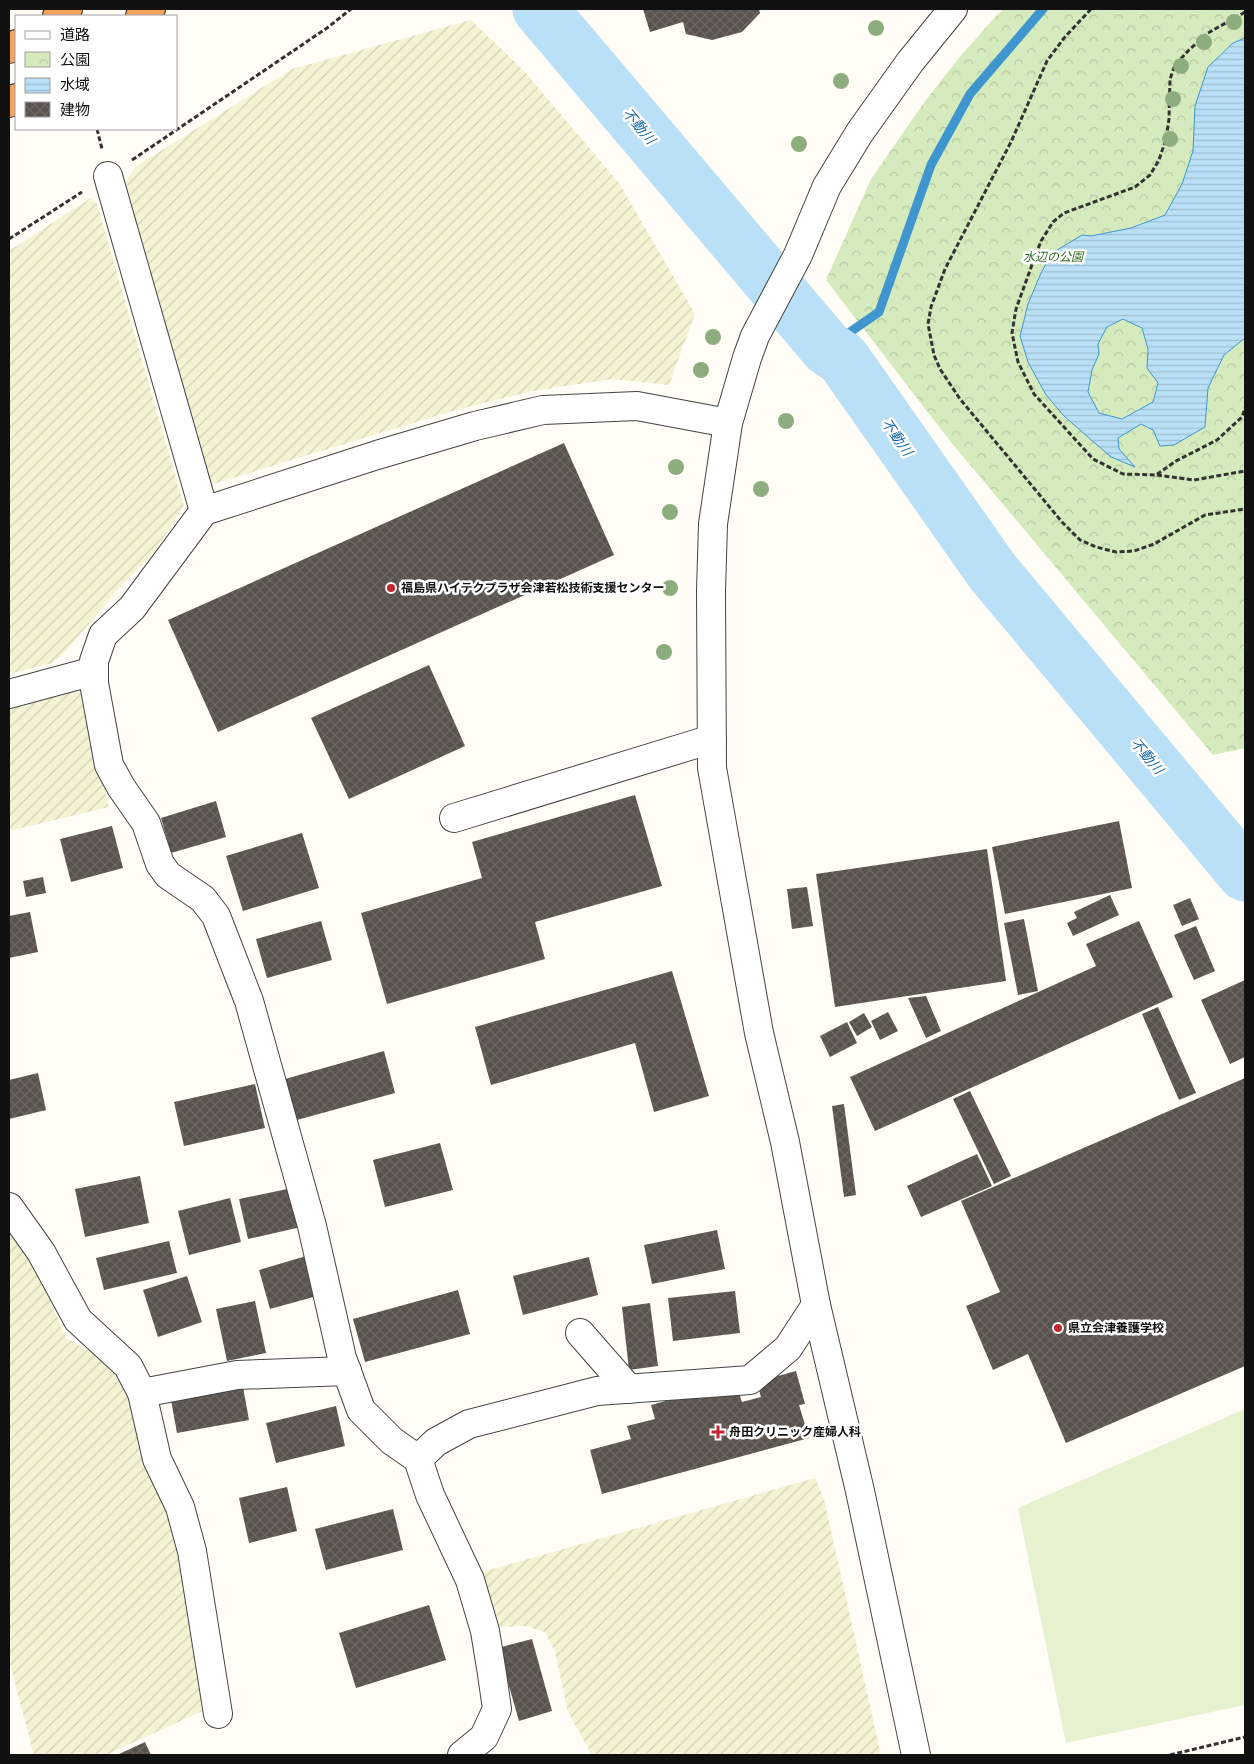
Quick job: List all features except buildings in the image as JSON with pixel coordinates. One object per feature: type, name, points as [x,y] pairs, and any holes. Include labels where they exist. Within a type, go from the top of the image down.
[{"type":"street","points":[[916,1755],[860,1491],[816,1305],[785,1142],[759,1033],[712,768],[711,591],[713,524],[728,423],[755,336],[798,255],[826,186],[860,132],[910,62],[953,9]]},
{"type":"street","points":[[108,176],[204,511]]},
{"type":"street","points":[[462,1755],[484,1737],[497,1709],[485,1631],[470,1580],[430,1495],[418,1459],[392,1441],[361,1410],[342,1358],[312,1226],[248,1001],[216,916],[203,899],[168,875],[160,864],[146,823],[121,787],[109,765],[94,683],[94,661],[103,635],[132,608],[204,511],[440,436],[543,410],[637,406],[728,423]]},
{"type":"street","points":[[9,694],[94,671]]},
{"type":"street","points":[[454,818],[712,739]]},
{"type":"street","points":[[9,1207],[41,1252],[78,1320],[128,1366],[142,1393],[157,1459],[180,1507],[192,1551],[218,1714]]},
{"type":"street","points":[[418,1459],[436,1442],[469,1424],[597,1392],[750,1380],[788,1348],[816,1305]]},
{"type":"street","points":[[580,1333],[629,1389]]},
{"type":"street","points":[[142,1393],[237,1375],[346,1371]]},
{"type":"path","points":[[178,129],[327,28],[351,9]]},
{"type":"path","points":[[1091,9],[1064,38],[1047,61],[1011,142],[945,269],[931,307],[928,324],[934,355],[940,369],[960,399],[1062,522],[1080,540],[1096,547],[1116,552],[1134,551],[1154,544],[1205,515],[1245,509]]},
{"type":"path","points":[[1245,12],[1208,33],[1175,65],[1170,79],[1166,140],[1160,160],[1150,175],[1135,187],[1064,213],[1052,222],[1041,241],[1016,309],[1012,333],[1018,362],[1034,394],[1093,458],[1123,474],[1156,474],[1194,480],[1245,471]]},
{"type":"path","points":[[9,239],[176,130]]},
{"type":"path","points":[[1156,474],[1217,440],[1244,417],[1245,408]]},
{"type":"path","points":[[1170,1755],[1245,1737]]},
{"type":"shaded area","points":[[471,20],[524,71],[619,183],[695,314],[669,385],[612,379],[532,391],[452,411],[207,486],[126,182],[135,167],[292,69]]},
{"type":"shaded area","points":[[91,198],[97,204],[184,506],[152,555],[121,586],[65,652],[52,663],[9,674],[9,251]]},
{"type":"shaded area","points":[[62,689],[82,692],[109,807],[9,831],[9,703]]},
{"type":"shaded area","points":[[9,1223],[30,1253],[66,1338],[108,1362],[126,1389],[175,1521],[207,1709],[106,1755],[34,1755],[9,1660]]},
{"type":"shaded area","points":[[815,1478],[824,1499],[881,1755],[592,1755],[568,1712],[555,1652],[545,1632],[525,1626],[500,1627],[482,1572]]},
{"type":"green space","name":"水辺の公園","points":[[1004,9],[1245,9],[1245,748],[1213,755],[950,441],[826,280],[871,179],[923,104],[958,59]]},
{"type":"green space","points":[[1245,1409],[1245,1705],[1066,1743],[1018,1508]]},
{"type":"water","points":[[1245,38],[1245,338],[1224,355],[1208,388],[1205,427],[1174,445],[1160,446],[1153,430],[1141,424],[1118,438],[1119,449],[1135,467],[1111,457],[1065,417],[1046,395],[1028,362],[1020,336],[1028,304],[1052,253],[1082,235],[1091,236],[1131,228],[1165,215],[1182,184],[1193,151],[1195,106],[1208,67],[1233,43]],"holes":[[[1123,319],[1142,328],[1148,349],[1147,368],[1158,383],[1153,402],[1122,419],[1099,413],[1088,392],[1092,370],[1099,354],[1098,344],[1107,327]]]},
{"type":"waterway","name":"不動川","points":[[540,9],[827,348],[843,359],[992,571],[1245,874]]},
{"type":"waterway","points":[[827,348],[879,312],[931,165],[970,94],[1043,9]]},
{"type":"place","name":"福島県ハイテクプラザ会津若松技術支援センター","points":[[391,588]]},
{"type":"place","name":"県立会津養護学校","points":[[1058,1328]]},
{"type":"place","name":"舟田クリニック産婦人科","points":[[718,1432]]}]
